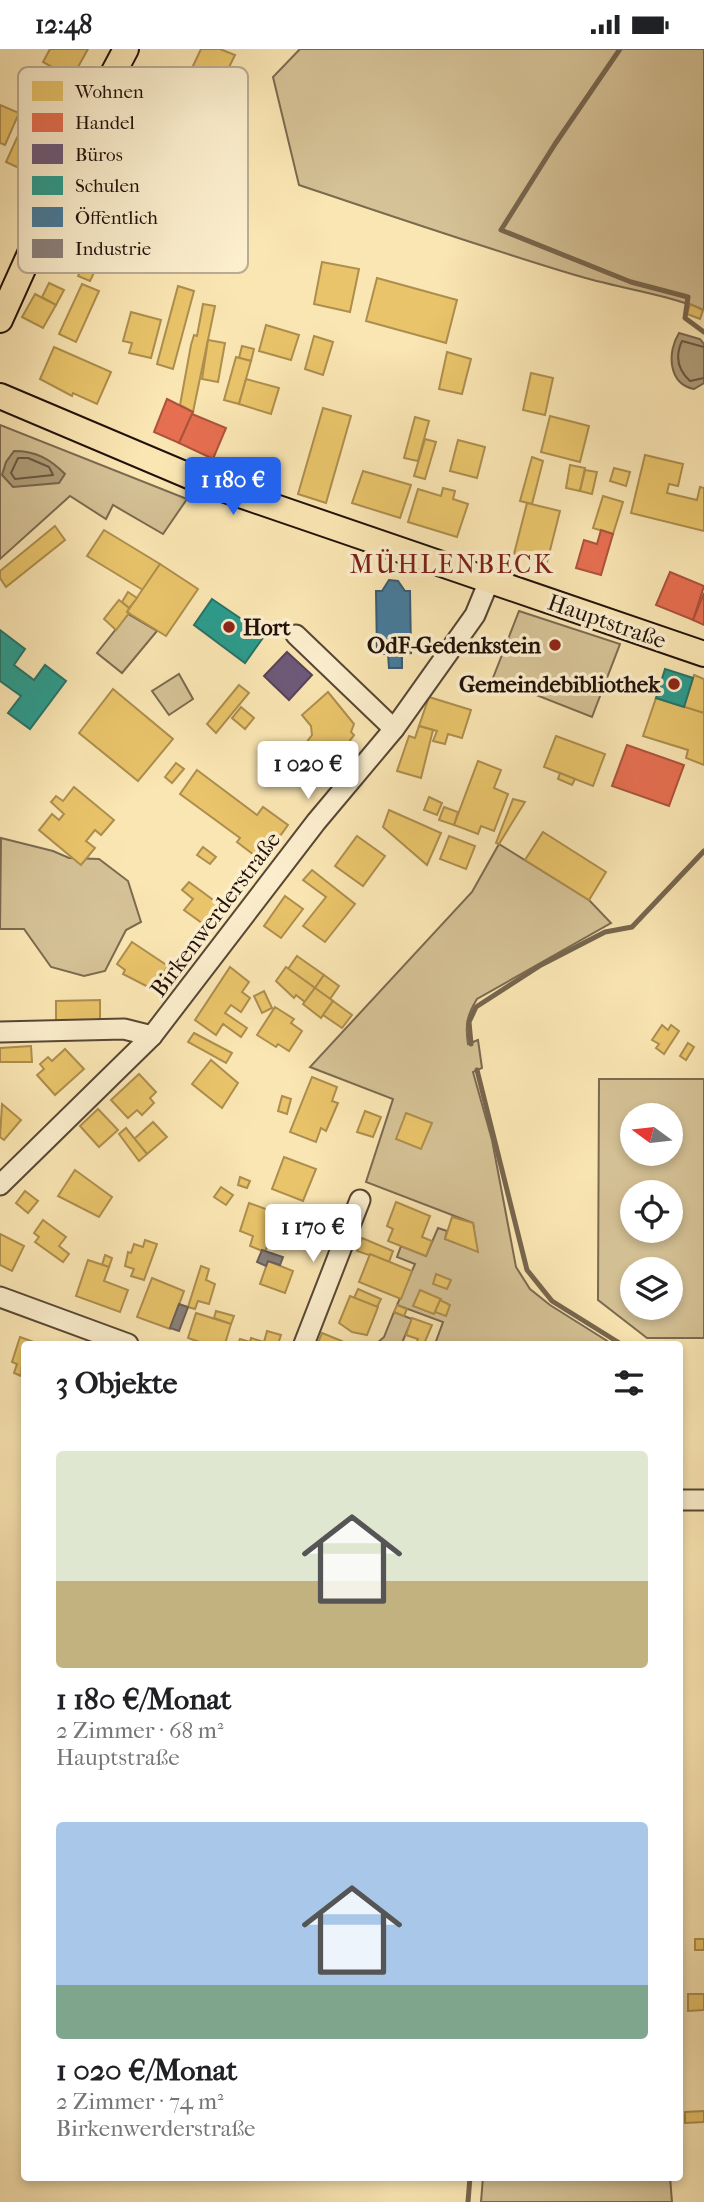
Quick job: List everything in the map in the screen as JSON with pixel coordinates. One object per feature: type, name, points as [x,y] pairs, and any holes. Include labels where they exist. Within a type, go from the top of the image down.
[{"type":"main road","points":[[116,67],[126,49]]},
{"type":"main road","points":[[0,320],[21,273]]},
{"type":"main road","name":"Hauptstraße","points":[[0,395],[208,484],[704,654]]},
{"type":"street","name":"Birkenwerderstraße","points":[[0,1185],[152,1036],[316,822],[394,729],[475,615],[489,581]]},
{"type":"street","points":[[296,635],[394,729]]},
{"type":"street","points":[[0,1032],[124,1029],[152,1036]]},
{"type":"street","points":[[305,1341],[360,1200]]},
{"type":"street","points":[[0,1297],[120,1341]]},
{"type":"street","points":[[683,1500],[704,1500]]},
{"type":"shaded area","points":[[300,49],[704,49],[704,310],[672,299],[591,280],[299,185],[273,77]]},
{"type":"shaded area","points":[[0,425],[187,499],[163,534],[113,505],[106,519],[70,496],[0,559]]},
{"type":"shaded area","points":[[519,611],[620,644],[592,717],[493,678]]},
{"type":"shaded area","points":[[128,614],[157,631],[122,673],[97,653]]},
{"type":"shaded area","points":[[179,674],[193,699],[169,715],[152,691]]},
{"type":"shaded area","points":[[1,838],[53,851],[69,858],[99,859],[128,881],[141,922],[126,930],[105,971],[84,976],[51,967],[24,929],[0,929]]},
{"type":"shaded area","points":[[499,844],[589,900],[611,923],[477,999],[469,1015],[467,1031],[468,1044],[478,1040],[482,1068],[473,1072],[492,1140],[516,1267],[530,1289],[550,1305],[607,1341],[436,1341],[443,1322],[397,1305],[415,1264],[397,1257],[401,1246],[426,1256],[438,1228],[447,1231],[445,1239],[477,1251],[473,1223],[366,1182],[393,1099],[310,1067],[472,892]]},
{"type":"shaded area","points":[[599,1079],[704,1079],[704,1338],[647,1338],[624,1320],[683,1320],[683,1257],[620,1257],[620,1317],[598,1300]]},
{"type":"shaded area","points":[[394,1312],[412,1319],[403,1341],[379,1341],[384,1337]]},
{"type":"shaded area","points":[[483,2181],[670,2181],[672,2202],[481,2202]]},
{"type":"water","points":[[679,333],[700,339],[704,344],[704,383],[694,389],[679,381],[672,366],[673,349]]},
{"type":"water","points":[[14,451],[29,452],[42,457],[65,474],[59,483],[13,487],[2,475],[6,462]]},
{"type":"building: Wohnen","points":[[50,49],[88,49],[78,67],[52,67],[43,62]]},
{"type":"building: Wohnen","points":[[201,49],[220,49],[235,55],[229,67],[192,67]]},
{"type":"building: Wohnen","points":[[0,105],[18,113],[18,115],[5,145],[0,143]]},
{"type":"building: Wohnen","points":[[18,135],[18,168],[6,162]]},
{"type":"building: Wohnen","points":[[322,262],[359,269],[350,312],[314,304]]},
{"type":"building: Wohnen","points":[[80,273],[94,273],[90,281],[78,276]]},
{"type":"building: Wohnen","points":[[377,278],[457,300],[446,343],[366,321]]},
{"type":"building: Wohnen","points":[[49,283],[64,290],[56,305],[42,297]]},
{"type":"building: Wohnen","points":[[82,284],[99,291],[76,342],[59,334]]},
{"type":"building: Wohnen","points":[[178,286],[194,291],[173,369],[157,364]]},
{"type":"building: Wohnen","points":[[35,294],[56,305],[43,328],[22,317]]},
{"type":"building: Wohnen","points":[[203,304],[215,306],[193,412],[180,405],[191,345],[194,335],[197,336]]},
{"type":"building: Wohnen","points":[[690,304],[703,310],[700,319],[687,314]]},
{"type":"building: Wohnen","points":[[131,312],[161,320],[151,358],[129,353],[132,343],[123,341]]},
{"type":"building: Wohnen","points":[[266,325],[299,335],[291,360],[259,351]]},
{"type":"building: Wohnen","points":[[314,336],[333,342],[323,375],[305,369]]},
{"type":"building: Wohnen","points":[[208,340],[225,343],[218,382],[202,379]]},
{"type":"building: Wohnen","points":[[242,346],[254,349],[251,361],[239,358]]},
{"type":"building: Wohnen","points":[[54,347],[111,372],[97,404],[73,393],[72,396],[40,379]]},
{"type":"building: Wohnen","points":[[447,352],[471,359],[462,394],[439,389]]},
{"type":"building: Wohnen","points":[[236,357],[251,361],[239,404],[224,400]]},
{"type":"building: Wohnen","points":[[531,373],[553,378],[545,415],[523,410]]},
{"type":"building: Wohnen","points":[[246,379],[279,388],[271,414],[239,404]]},
{"type":"building: Wohnen","points":[[323,408],[351,416],[326,503],[298,494]]},
{"type":"building: Wohnen","points":[[550,416],[589,426],[580,462],[541,452]]},
{"type":"building: Wohnen","points":[[415,417],[429,421],[418,461],[404,458]]},
{"type":"building: Wohnen","points":[[425,439],[436,442],[425,479],[414,476]]},
{"type":"building: Wohnen","points":[[458,440],[485,447],[477,478],[450,471]]},
{"type":"building: Wohnen","points":[[645,455],[683,464],[678,486],[669,484],[667,493],[697,500],[700,487],[704,488],[704,531],[631,513]]},
{"type":"building: Wohnen","points":[[532,457],[543,461],[532,504],[520,501]]},
{"type":"building: Wohnen","points":[[570,465],[585,468],[580,491],[566,488]]},
{"type":"building: Wohnen","points":[[614,468],[630,472],[626,486],[610,481]]},
{"type":"building: Wohnen","points":[[585,470],[597,472],[592,494],[580,491]]},
{"type":"building: Wohnen","points":[[363,471],[411,485],[400,518],[352,503]]},
{"type":"building: Wohnen","points":[[443,488],[455,491],[453,499],[468,504],[457,537],[408,522],[418,489],[441,496]]},
{"type":"building: Wohnen","points":[[603,496],[623,502],[613,534],[593,528]]},
{"type":"building: Wohnen","points":[[527,503],[560,511],[547,562],[514,554]]},
{"type":"building: Wohnen","points":[[55,526],[65,540],[6,587],[0,578],[0,571]]},
{"type":"building: Wohnen","points":[[104,530],[160,564],[143,590],[87,556]]},
{"type":"building: Wohnen","points":[[160,564],[198,589],[166,636],[127,612]]},
{"type":"building: Wohnen","points":[[128,592],[137,598],[129,608],[122,602]]},
{"type":"building: Wohnen","points":[[119,600],[129,608],[129,613],[116,630],[104,619]]},
{"type":"building: Wohnen","points":[[694,675],[704,679],[704,713],[684,707]]},
{"type":"building: Wohnen","points":[[239,685],[249,693],[216,733],[207,724]]},
{"type":"building: Wohnen","points":[[113,689],[173,739],[138,781],[79,733]]},
{"type":"building: Wohnen","points":[[328,692],[354,724],[351,732],[354,735],[321,780],[294,759],[312,735],[311,726],[302,715]]},
{"type":"building: Wohnen","points":[[429,697],[471,710],[462,738],[448,734],[445,744],[433,741],[437,731],[419,726]]},
{"type":"building: Wohnen","points":[[656,698],[704,713],[704,765],[686,758],[688,750],[643,736]]},
{"type":"building: Wohnen","points":[[241,707],[254,718],[245,729],[232,718]]},
{"type":"building: Wohnen","points":[[419,726],[433,730],[421,778],[397,771],[409,736],[415,738]]},
{"type":"building: Wohnen","points":[[556,736],[605,754],[593,786],[544,767]]},
{"type":"building: Wohnen","points":[[478,761],[501,770],[494,788],[508,794],[494,831],[481,826],[478,834],[454,825]]},
{"type":"building: Wohnen","points":[[176,763],[184,769],[172,783],[165,777]]},
{"type":"building: Wohnen","points":[[197,770],[257,815],[263,807],[288,825],[262,861],[237,842],[240,838],[180,794]]},
{"type":"building: Wohnen","points":[[560,773],[575,779],[572,785],[558,779]]},
{"type":"building: Wohnen","points":[[74,787],[114,820],[101,835],[95,830],[86,841],[95,848],[81,865],[39,830],[52,814],[59,820],[64,814],[51,802],[56,796],[63,801]]},
{"type":"building: Wohnen","points":[[429,797],[442,803],[437,815],[424,810]]},
{"type":"building: Wohnen","points":[[513,799],[525,802],[499,844],[496,843]]},
{"type":"building: Wohnen","points":[[444,807],[458,812],[454,825],[439,820]]},
{"type":"building: Wohnen","points":[[389,810],[441,833],[427,865],[383,827]]},
{"type":"building: Wohnen","points":[[543,832],[606,872],[589,900],[525,860]]},
{"type":"building: Wohnen","points":[[357,836],[385,856],[363,886],[335,866]]},
{"type":"building: Wohnen","points":[[449,836],[475,846],[466,869],[440,859]]},
{"type":"building: Wohnen","points":[[203,847],[216,857],[210,864],[197,855]]},
{"type":"building: Wohnen","points":[[312,870],[355,904],[325,942],[303,926],[326,897],[303,880]]},
{"type":"building: Wohnen","points":[[189,882],[228,911],[213,931],[184,910],[193,899],[182,890]]},
{"type":"building: Wohnen","points":[[285,896],[303,909],[281,938],[264,926]]},
{"type":"building: Wohnen","points":[[132,942],[168,966],[152,989],[123,974],[125,970],[117,964]]},
{"type":"building: Wohnen","points":[[297,956],[324,975],[315,988],[288,969]]},
{"type":"building: Wohnen","points":[[230,967],[249,982],[242,992],[250,998],[241,1012],[231,1005],[225,1013],[247,1028],[241,1037],[223,1024],[216,1035],[195,1020]]},
{"type":"building: Wohnen","points":[[286,967],[315,988],[305,1002],[296,995],[294,998],[276,981]]},
{"type":"building: Wohnen","points":[[324,975],[339,986],[330,999],[315,988]]},
{"type":"building: Wohnen","points":[[315,988],[333,1001],[321,1018],[303,1004]]},
{"type":"building: Wohnen","points":[[264,991],[272,1008],[262,1013],[254,996]]},
{"type":"building: Wohnen","points":[[100,1000],[100,1022],[56,1023],[56,1001]]},
{"type":"building: Wohnen","points":[[333,1001],[352,1015],[342,1028],[323,1015]]},
{"type":"building: Wohnen","points":[[275,1007],[294,1019],[291,1023],[302,1031],[289,1051],[278,1044],[276,1047],[257,1035]]},
{"type":"building: Wohnen","points":[[662,1025],[668,1030],[671,1025],[679,1031],[664,1054],[656,1048],[659,1044],[652,1040]]},
{"type":"building: Wohnen","points":[[194,1033],[232,1053],[226,1063],[188,1042]]},
{"type":"building: Wohnen","points":[[688,1043],[694,1047],[686,1060],[680,1056]]},
{"type":"building: Wohnen","points":[[31,1046],[32,1062],[0,1062],[0,1048]]},
{"type":"building: Wohnen","points":[[65,1049],[84,1069],[55,1095],[37,1075],[44,1069],[40,1064],[48,1057],[52,1061]]},
{"type":"building: Wohnen","points":[[211,1060],[238,1083],[222,1108],[192,1084]]},
{"type":"building: Wohnen","points":[[139,1074],[156,1092],[150,1098],[154,1103],[142,1115],[137,1110],[128,1118],[111,1100]]},
{"type":"building: Wohnen","points":[[312,1077],[337,1087],[332,1101],[338,1103],[326,1131],[321,1128],[316,1142],[290,1132]]},
{"type":"building: Wohnen","points":[[282,1096],[291,1099],[287,1114],[278,1111]]},
{"type":"building: Wohnen","points":[[2,1104],[21,1120],[4,1140],[0,1137]]},
{"type":"building: Wohnen","points":[[98,1109],[118,1130],[99,1147],[80,1126]]},
{"type":"building: Wohnen","points":[[365,1111],[381,1117],[373,1137],[357,1132]]},
{"type":"building: Wohnen","points":[[406,1113],[432,1123],[421,1149],[396,1139]]},
{"type":"building: Wohnen","points":[[153,1122],[167,1137],[147,1154],[134,1139]]},
{"type":"building: Wohnen","points":[[126,1128],[147,1154],[139,1161],[119,1134]]},
{"type":"building: Wohnen","points":[[284,1157],[316,1169],[303,1201],[272,1189]]},
{"type":"building: Wohnen","points":[[75,1170],[112,1197],[99,1217],[58,1196]]},
{"type":"building: Wohnen","points":[[240,1177],[250,1181],[247,1188],[238,1185]]},
{"type":"building: Wohnen","points":[[221,1187],[233,1195],[226,1205],[214,1197]]},
{"type":"building: Wohnen","points":[[25,1191],[38,1201],[28,1213],[16,1203]]},
{"type":"building: Wohnen","points":[[396,1202],[430,1216],[422,1237],[432,1241],[426,1256],[388,1241],[393,1229],[387,1226]]},
{"type":"building: Wohnen","points":[[249,1203],[288,1217],[277,1245],[269,1242],[265,1252],[250,1246],[253,1236],[240,1231]]},
{"type":"building: Wohnen","points":[[452,1217],[473,1223],[478,1252],[445,1239]]},
{"type":"building: Wohnen","points":[[43,1220],[66,1237],[59,1246],[69,1254],[63,1262],[35,1242],[39,1237],[34,1233]]},
{"type":"building: Wohnen","points":[[0,1234],[24,1246],[12,1271],[0,1265]]},
{"type":"building: Wohnen","points":[[362,1238],[393,1251],[389,1262],[357,1251]]},
{"type":"building: Wohnen","points":[[145,1240],[157,1244],[144,1280],[131,1276],[134,1269],[125,1266],[128,1252],[131,1253],[134,1244],[143,1247]]},
{"type":"building: Wohnen","points":[[370,1254],[412,1271],[401,1299],[359,1282]]},
{"type":"building: Wohnen","points":[[105,1255],[112,1258],[109,1267],[102,1265]]},
{"type":"building: Wohnen","points":[[88,1260],[109,1267],[104,1281],[128,1290],[120,1312],[76,1296]]},
{"type":"building: Wohnen","points":[[268,1261],[293,1271],[285,1293],[260,1284]]},
{"type":"building: Wohnen","points":[[201,1266],[209,1269],[206,1280],[215,1284],[209,1304],[198,1301],[195,1309],[188,1307]]},
{"type":"building: Wohnen","points":[[436,1274],[451,1280],[447,1289],[433,1284]]},
{"type":"building: Wohnen","points":[[152,1278],[184,1291],[170,1329],[137,1317]]},
{"type":"building: Wohnen","points":[[358,1289],[381,1299],[377,1307],[354,1298]]},
{"type":"building: Wohnen","points":[[420,1290],[441,1299],[434,1314],[413,1306]]},
{"type":"building: Wohnen","points":[[350,1296],[378,1307],[367,1335],[352,1332],[339,1323]]},
{"type":"building: Wohnen","points":[[440,1300],[450,1305],[446,1316],[435,1312]]},
{"type":"building: Wohnen","points":[[397,1305],[407,1309],[404,1316],[394,1312]]},
{"type":"building: Wohnen","points":[[216,1311],[234,1316],[231,1324],[214,1318]]},
{"type":"building: Wohnen","points":[[196,1313],[231,1324],[226,1341],[196,1341],[188,1338]]},
{"type":"building: Wohnen","points":[[412,1318],[432,1325],[425,1341],[417,1341],[418,1339],[406,1335]]},
{"type":"building: Wohnen","points":[[267,1331],[281,1335],[279,1341],[264,1341]]},
{"type":"building: Wohnen","points":[[322,1333],[342,1341],[319,1341]]},
{"type":"building: Wohnen","points":[[20,1337],[31,1341],[21,1341],[21,1376],[14,1373],[17,1364],[12,1362]]},
{"type":"building: Wohnen","points":[[695,1939],[704,1939],[704,1950],[695,1950]]},
{"type":"building: Wohnen","points":[[688,1994],[704,1994],[704,2010],[688,2011]]},
{"type":"building: Wohnen","points":[[704,2111],[704,2122],[685,2123],[685,2112]]},
{"type":"building: Handel","points":[[167,399],[193,412],[179,443],[154,432]]},
{"type":"building: Handel","points":[[192,414],[226,428],[213,459],[179,443]]},
{"type":"building: Handel","points":[[601,530],[613,534],[601,575],[576,568],[584,540],[597,544]]},
{"type":"building: Handel","points":[[670,572],[704,586],[693,620],[656,605]]},
{"type":"building: Handel","points":[[704,593],[704,625],[693,620]]},
{"type":"building: Handel","points":[[627,745],[684,765],[669,806],[612,786]]},
{"type":"building: Büros","points":[[287,652],[312,675],[289,700],[264,676]]},
{"type":"building: Schulen","points":[[212,599],[265,635],[245,663],[194,625]]},
{"type":"building: Schulen","points":[[0,630],[25,649],[14,665],[34,680],[45,665],[66,681],[30,729],[8,713],[21,696],[0,681]]},
{"type":"building: Schulen","points":[[665,669],[693,678],[684,707],[656,698]]},
{"type":"building: Öffentlich","points":[[389,580],[398,581],[405,591],[410,591],[411,653],[402,654],[402,668],[389,668],[388,654],[377,654],[376,591],[382,591]]},
{"type":"building: Industrie","points":[[262,1250],[283,1257],[280,1265],[268,1261],[266,1266],[257,1262]]},
{"type":"building: Industrie","points":[[179,1304],[188,1307],[179,1331],[170,1328]]},
{"type":"waterway","points":[[620,49],[555,144],[501,230],[631,282],[688,297],[685,318],[704,332]]},
{"type":"waterway","points":[[471,1044],[469,1022],[476,1007],[541,965],[605,932],[632,927],[704,851]]},
{"type":"waterway","points":[[477,1070],[527,1270],[552,1301],[616,1341]]},
{"type":"waterway","points":[[468,2202],[470,2181]]},
{"type":"place","name":"Hort","points":[[229,627]]},
{"type":"place","name":"OdF-Gedenkstein","points":[[555,645]]},
{"type":"place","name":"Gemeindebibliothek","points":[[674,684]]},
{"type":"district","name":"MÜHLENBECK","points":[[452,564]]}]
